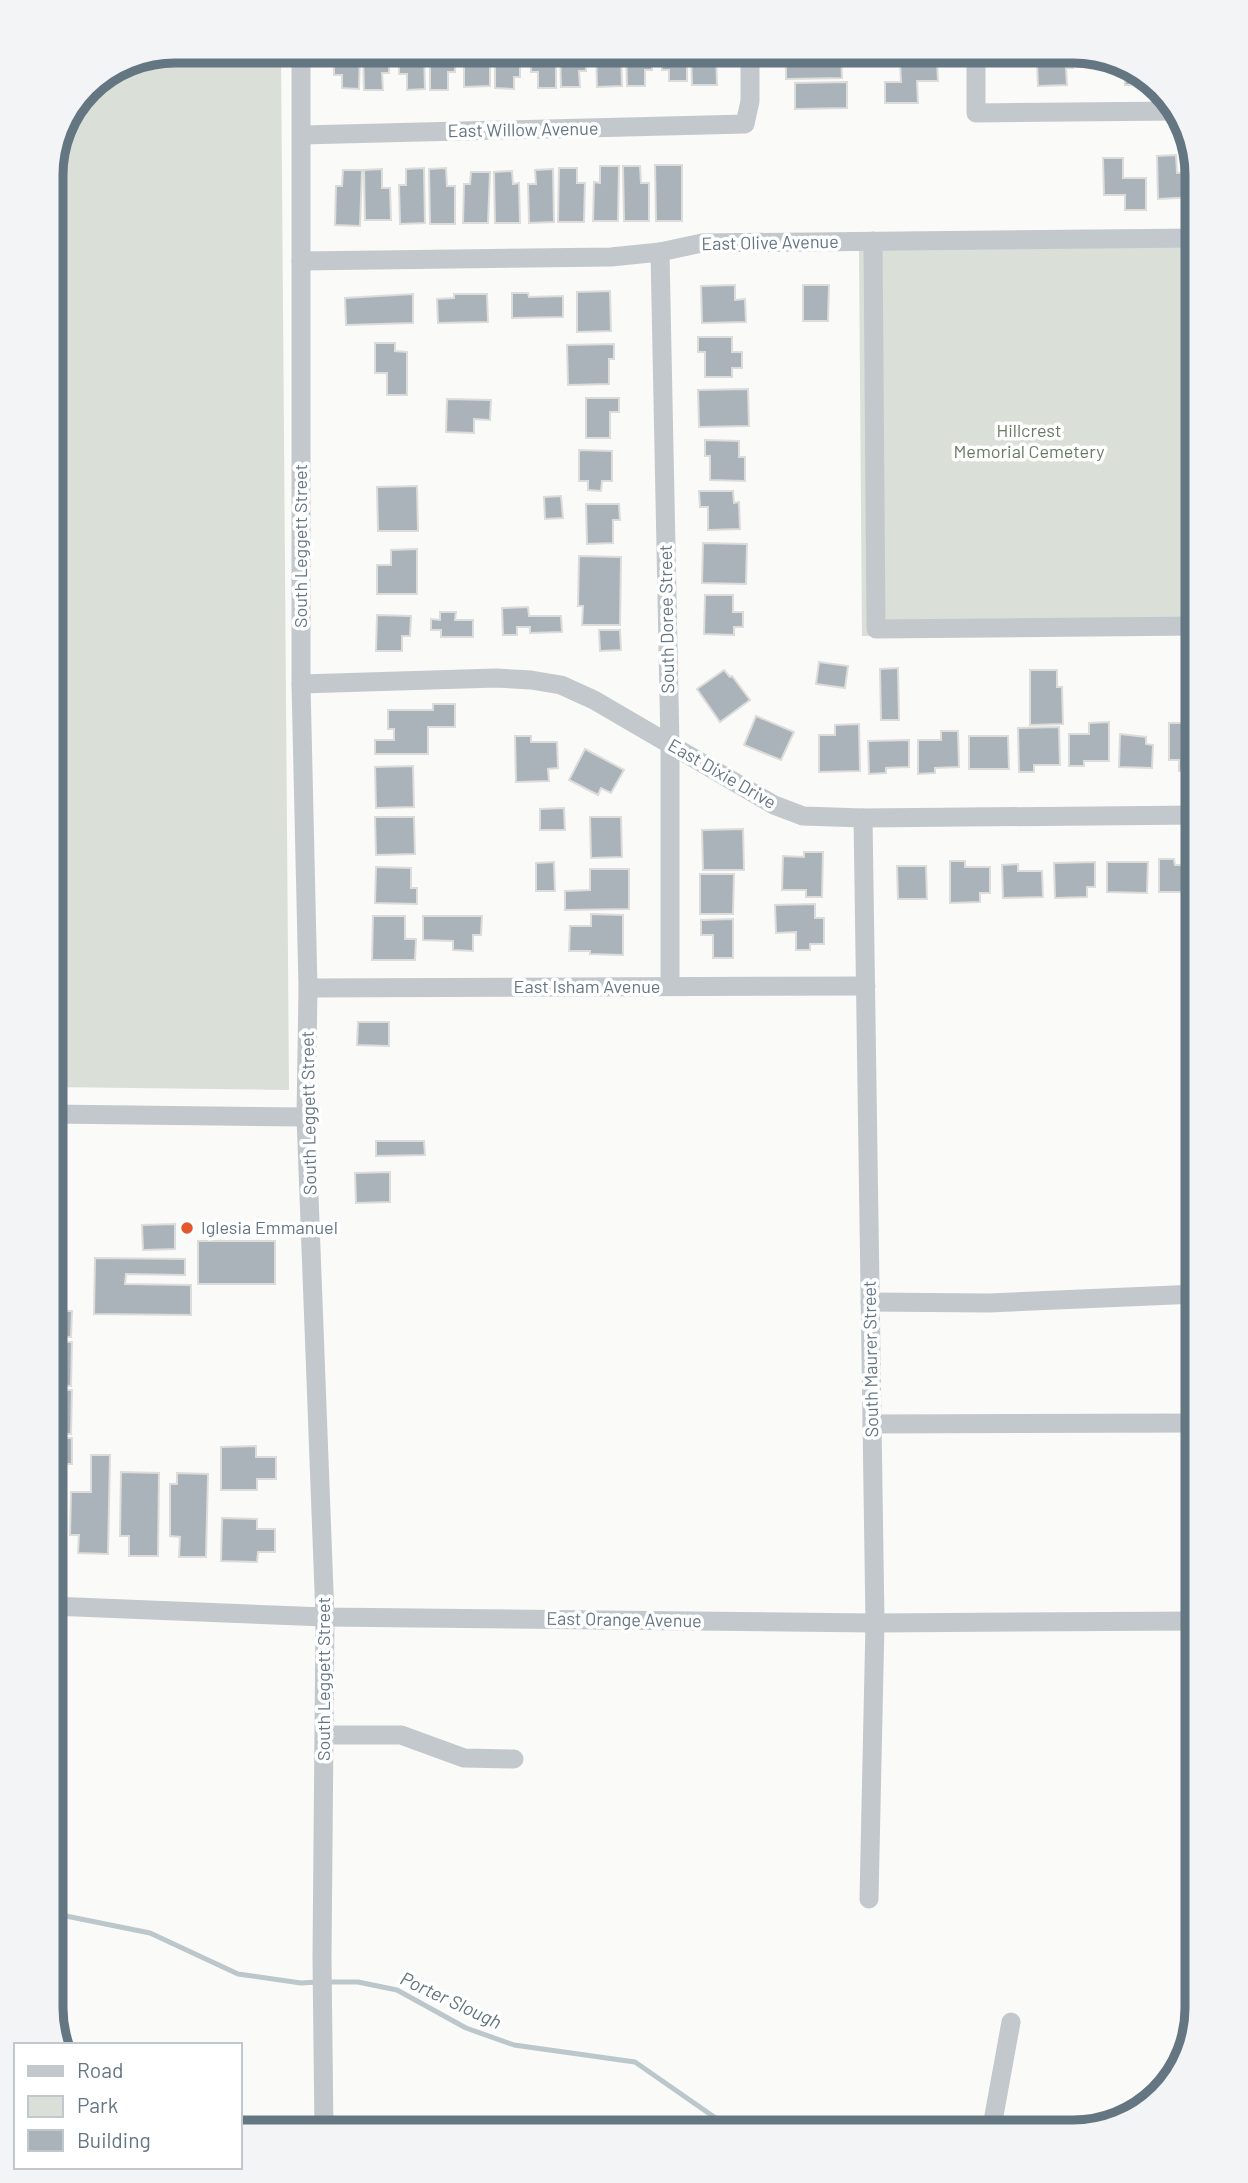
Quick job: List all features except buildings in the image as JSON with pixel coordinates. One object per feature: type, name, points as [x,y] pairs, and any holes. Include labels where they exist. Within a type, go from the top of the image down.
[{"type":"street","name":"South Leggett Street","points":[[301,63],[301,684],[308,988],[306,1117],[325,1618],[322,1958],[324,2120]]},
{"type":"street","name":"East Willow Avenue","points":[[302,135],[745,124],[750,101],[750,63]]},
{"type":"street","points":[[976,63],[976,113],[1165,111]]},
{"type":"street","name":"East Olive Avenue","points":[[301,261],[611,257],[660,252],[702,243],[1185,238]]},
{"type":"street","points":[[873,241],[876,629],[1185,626]]},
{"type":"street","name":"South Doree Street","points":[[660,252],[670,745],[670,986]]},
{"type":"street","name":"East Dixie Drive","points":[[301,684],[496,678],[561,685],[594,701],[774,805],[803,816],[863,818],[1185,815]]},
{"type":"street","name":"South Maurer Street","points":[[863,818],[875,1623],[869,1899]]},
{"type":"street","name":"East Isham Avenue","points":[[308,988],[866,986]]},
{"type":"street","points":[[63,1114],[306,1117]]},
{"type":"street","points":[[870,1301],[989,1303],[1185,1295]]},
{"type":"street","points":[[872,1424],[1185,1423]]},
{"type":"street","name":"East Orange Avenue","points":[[63,1607],[325,1618],[875,1623],[1185,1621]]},
{"type":"street","points":[[325,1735],[401,1735],[464,1758],[514,1759]]},
{"type":"street","points":[[993,2120],[1011,2022]]},
{"type":"green space","points":[[281,63],[289,1090],[63,1087],[63,168],[67,146],[75,126],[96,96],[113,82],[153,65]]},
{"type":"green space","name":"Hillcrest Memorial Cemetery","points":[[1185,246],[1185,632],[862,636],[859,250]]},
{"type":"waterway","name":"Porter Slough","points":[[63,1915],[150,1933],[238,1974],[301,1983],[318,1982]]},
{"type":"waterway","name":"Porter Slough","points":[[328,1982],[358,1982],[397,1990],[466,2028],[514,2045],[635,2062],[718,2120]]},
{"type":"place","name":"Iglesia Emmanuel","points":[[187,1228]]}]
